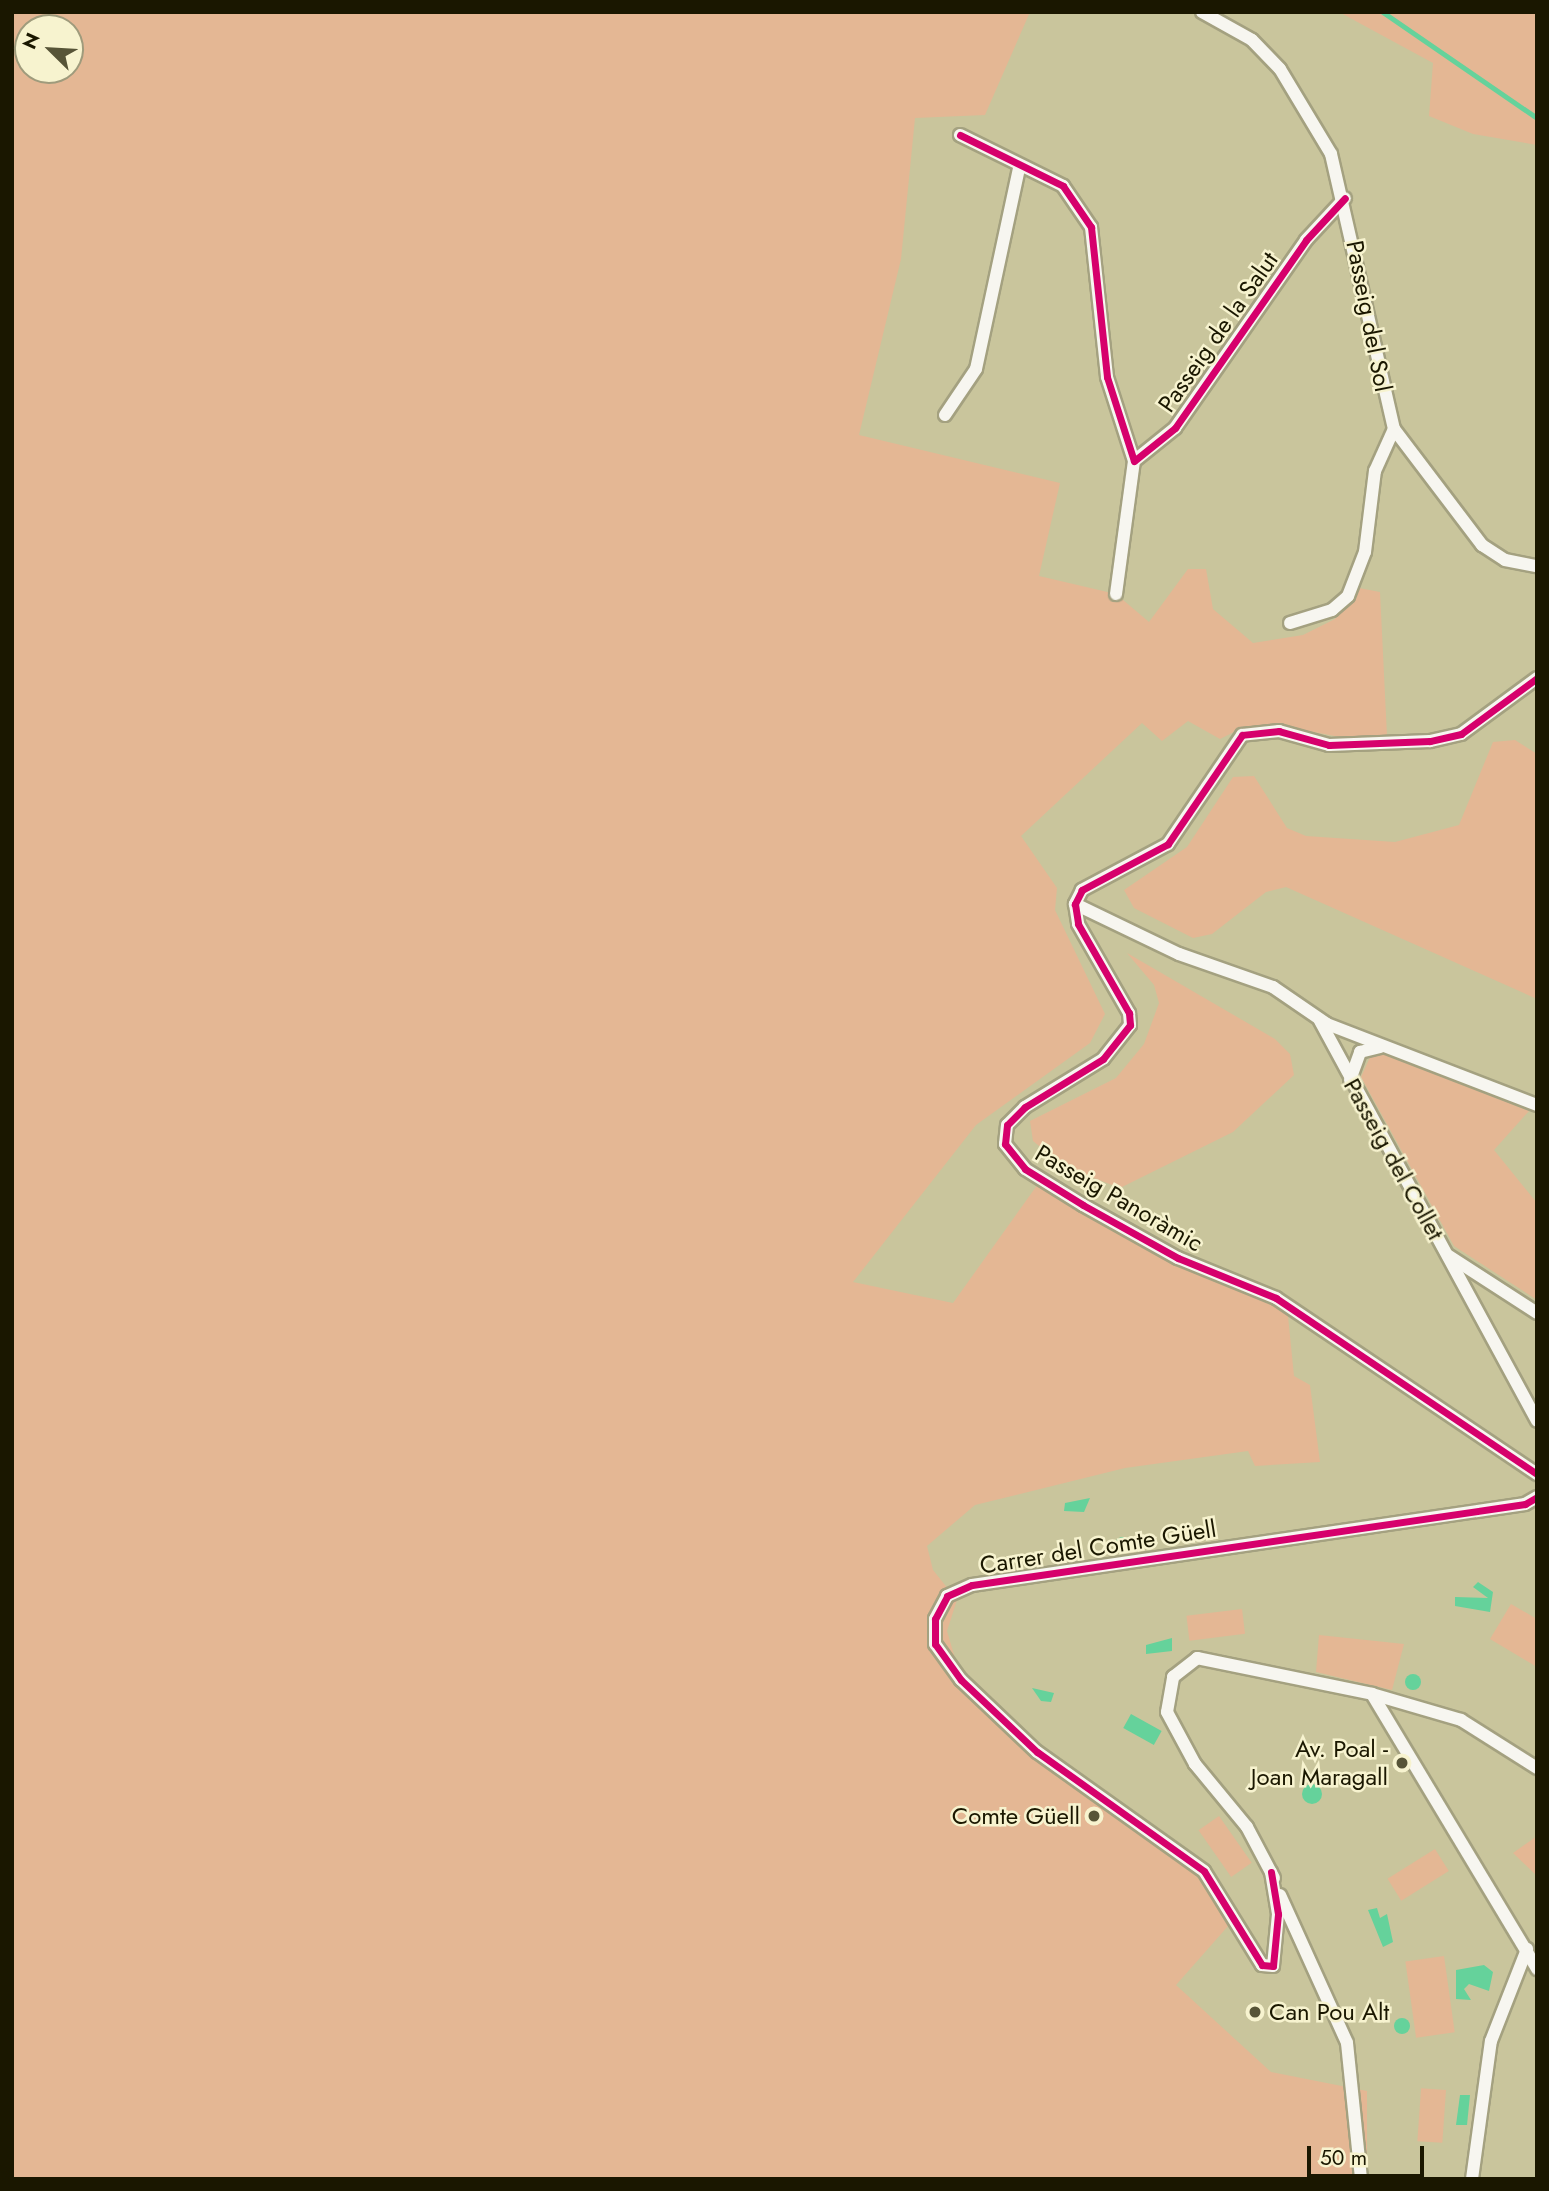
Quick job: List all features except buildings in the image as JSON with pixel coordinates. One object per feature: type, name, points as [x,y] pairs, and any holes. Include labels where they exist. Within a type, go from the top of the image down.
[{"type":"street","name":"Passeig del Sol","points":[[1202,12],[1252,40],[1280,69],[1331,154],[1345,198],[1394,429],[1482,545],[1505,560],[1537,566]]},
{"type":"street","name":"Passeig de la Salut","points":[[960,135],[1019,169],[1063,186],[1091,227],[1107,377],[1134,461],[1175,428],[1306,240],[1345,198]]},
{"type":"street","points":[[945,415],[975,369],[1019,169]]},
{"type":"street","points":[[1290,623],[1332,610],[1348,596],[1365,552],[1375,471],[1394,429]]},
{"type":"street","points":[[1116,594],[1134,461]]},
{"type":"street","points":[[1537,678],[1461,734],[1430,741],[1329,745],[1279,731],[1242,735],[1168,844],[1092,880],[1075,904],[1179,954],[1273,987],[1320,1021],[1537,1105]]},
{"type":"street","name":"Passeig Panoràmic","points":[[1075,904],[1089,949],[1129,1013],[1130,1025],[1103,1059],[1007,1125],[1010,1154],[1072,1198],[1178,1258],[1276,1298],[1537,1474]]},
{"type":"street","name":"Passeig del Collet","points":[[1320,1021],[1537,1421]]},
{"type":"street","points":[[1350,1080],[1360,1052],[1386,1047]]},
{"type":"street","points":[[1447,1255],[1537,1313]]},
{"type":"street","points":[[1469,1296],[1482,1278]]},
{"type":"street","name":"Carrer del Comte Güell","points":[[1271,1872],[1278,1914],[1273,1966],[1262,1965],[1204,1871],[1037,1752],[961,1680],[935,1644],[935,1619],[947,1596],[972,1585],[1537,1497]]},
{"type":"street","points":[[1361,2179],[1347,2043],[1271,1872],[1247,1827],[1195,1764],[1167,1712],[1174,1677],[1197,1658],[1218,1659],[1372,1694],[1461,1720],[1537,1768]]},
{"type":"street","points":[[1372,1694],[1537,1969]]},
{"type":"street","points":[[1472,2179],[1491,2041],[1527,1949]]},
{"type":"shaded area","points":[[12,12],[1030,12],[985,115],[915,118],[901,259],[859,435],[1060,483],[1039,576],[1116,594],[1149,622],[1188,569],[1206,569],[1213,609],[1253,643],[1303,635],[1335,619],[1359,588],[1380,592],[1387,736],[1340,737],[1282,726],[1242,728],[1220,739],[1188,721],[1162,741],[1142,723],[1021,836],[1057,888],[1055,910],[1105,1014],[1090,1043],[976,1125],[853,1282],[953,1303],[1038,1184],[1089,1218],[1287,1306],[1294,1376],[1310,1385],[1320,1462],[1255,1466],[1248,1451],[1125,1468],[975,1505],[927,1546],[933,1570],[957,1600],[947,1631],[955,1658],[1007,1732],[1195,1869],[1229,1925],[1176,1985],[1271,2072],[1367,2091],[1367,2179],[12,2179]]},
{"type":"shaded area","points":[[1339,12],[1537,12],[1537,145],[1473,134],[1429,116],[1433,63]]},
{"type":"shaded area","points":[[1515,740],[1537,754],[1537,999],[1286,887],[1266,892],[1212,934],[1193,938],[1134,908],[1124,890],[1187,847],[1233,777],[1254,776],[1287,828],[1306,836],[1395,842],[1459,825],[1493,742]]},
{"type":"shaded area","points":[[1127,953],[1275,1039],[1290,1054],[1294,1075],[1233,1132],[1120,1188],[1065,1167],[1033,1141],[1030,1121],[1116,1078],[1144,1044],[1159,1003],[1154,985]]},
{"type":"shaded area","points":[[1382,1053],[1529,1111],[1494,1150],[1537,1203],[1537,1300],[1454,1246],[1361,1077],[1371,1055]]},
{"type":"shaded area","points":[[1090,1498],[1084,1512],[1064,1511],[1065,1503]]},
{"type":"shaded area","points":[[1123,1537],[1129,1539],[1129,1551],[1123,1553],[1117,1551],[1115,1545],[1117,1539]]},
{"type":"shaded area","points":[[1478,1582],[1493,1592],[1490,1612],[1455,1606],[1455,1597],[1488,1598],[1473,1587]]},
{"type":"shaded area","points":[[1511,1604],[1537,1619],[1537,1667],[1490,1639]]},
{"type":"shaded area","points":[[1242,1609],[1245,1634],[1189,1641],[1186,1616]]},
{"type":"shaded area","points":[[1319,1635],[1404,1644],[1392,1690],[1316,1672]]},
{"type":"shaded area","points":[[1172,1638],[1172,1651],[1146,1654],[1146,1645]]},
{"type":"shaded area","points":[[1413,1674],[1419,1676],[1419,1688],[1413,1690],[1407,1688],[1405,1682],[1407,1676]]},
{"type":"shaded area","points":[[1032,1688],[1054,1693],[1051,1702],[1041,1701]]},
{"type":"shaded area","points":[[1131,1714],[1162,1731],[1154,1745],[1123,1728]]},
{"type":"shaded area","points":[[1312,1784],[1319,1787],[1322,1794],[1319,1801],[1312,1804],[1305,1801],[1302,1794],[1305,1787]]},
{"type":"shaded area","points":[[1219,1816],[1252,1863],[1231,1877],[1199,1830]]},
{"type":"shaded area","points":[[1537,1836],[1537,1876],[1513,1853]]},
{"type":"shaded area","points":[[1435,1849],[1449,1871],[1401,1901],[1388,1879]]},
{"type":"shaded area","points":[[1377,1908],[1380,1918],[1387,1914],[1393,1942],[1383,1947],[1368,1910]]},
{"type":"shaded area","points":[[1444,1956],[1455,2032],[1416,2038],[1405,1961]]},
{"type":"shaded area","points":[[1484,1965],[1493,1972],[1489,1991],[1469,1984],[1464,1989],[1471,2000],[1456,1999],[1456,1970]]},
{"type":"shaded area","points":[[1402,2018],[1408,2020],[1408,2032],[1402,2034],[1396,2032],[1394,2026],[1396,2020]]},
{"type":"shaded area","points":[[1421,2088],[1446,2090],[1442,2143],[1417,2141]]},
{"type":"shaded area","points":[[1460,2095],[1470,2095],[1467,2125],[1456,2125]]},
{"type":"waterway","points":[[1383,12],[1537,118]]},
{"type":"cycle path","points":[[960,135],[1063,186],[1091,227],[1107,377],[1134,461],[1175,428],[1306,240],[1345,198]]},
{"type":"cycle path","points":[[1537,678],[1461,734],[1430,741],[1329,745],[1279,731],[1242,735],[1168,844],[1082,890],[1075,904],[1078,924],[1129,1013],[1130,1025],[1103,1059],[1025,1107],[1007,1125],[1005,1144],[1025,1169],[1083,1205],[1178,1258],[1276,1298],[1537,1474]]},
{"type":"cycle path","points":[[1271,1872],[1278,1914],[1273,1966],[1262,1965],[1204,1871],[1037,1752],[961,1680],[935,1644],[935,1619],[947,1596],[972,1585],[1525,1504],[1537,1497]]},
{"type":"place","name":"Av. Poal - Joan Maragall","points":[[1402,1763]]},
{"type":"place","name":"Comte Güell","points":[[1094,1816]]},
{"type":"place","name":"Can Pou Alt","points":[[1255,2012]]}]
